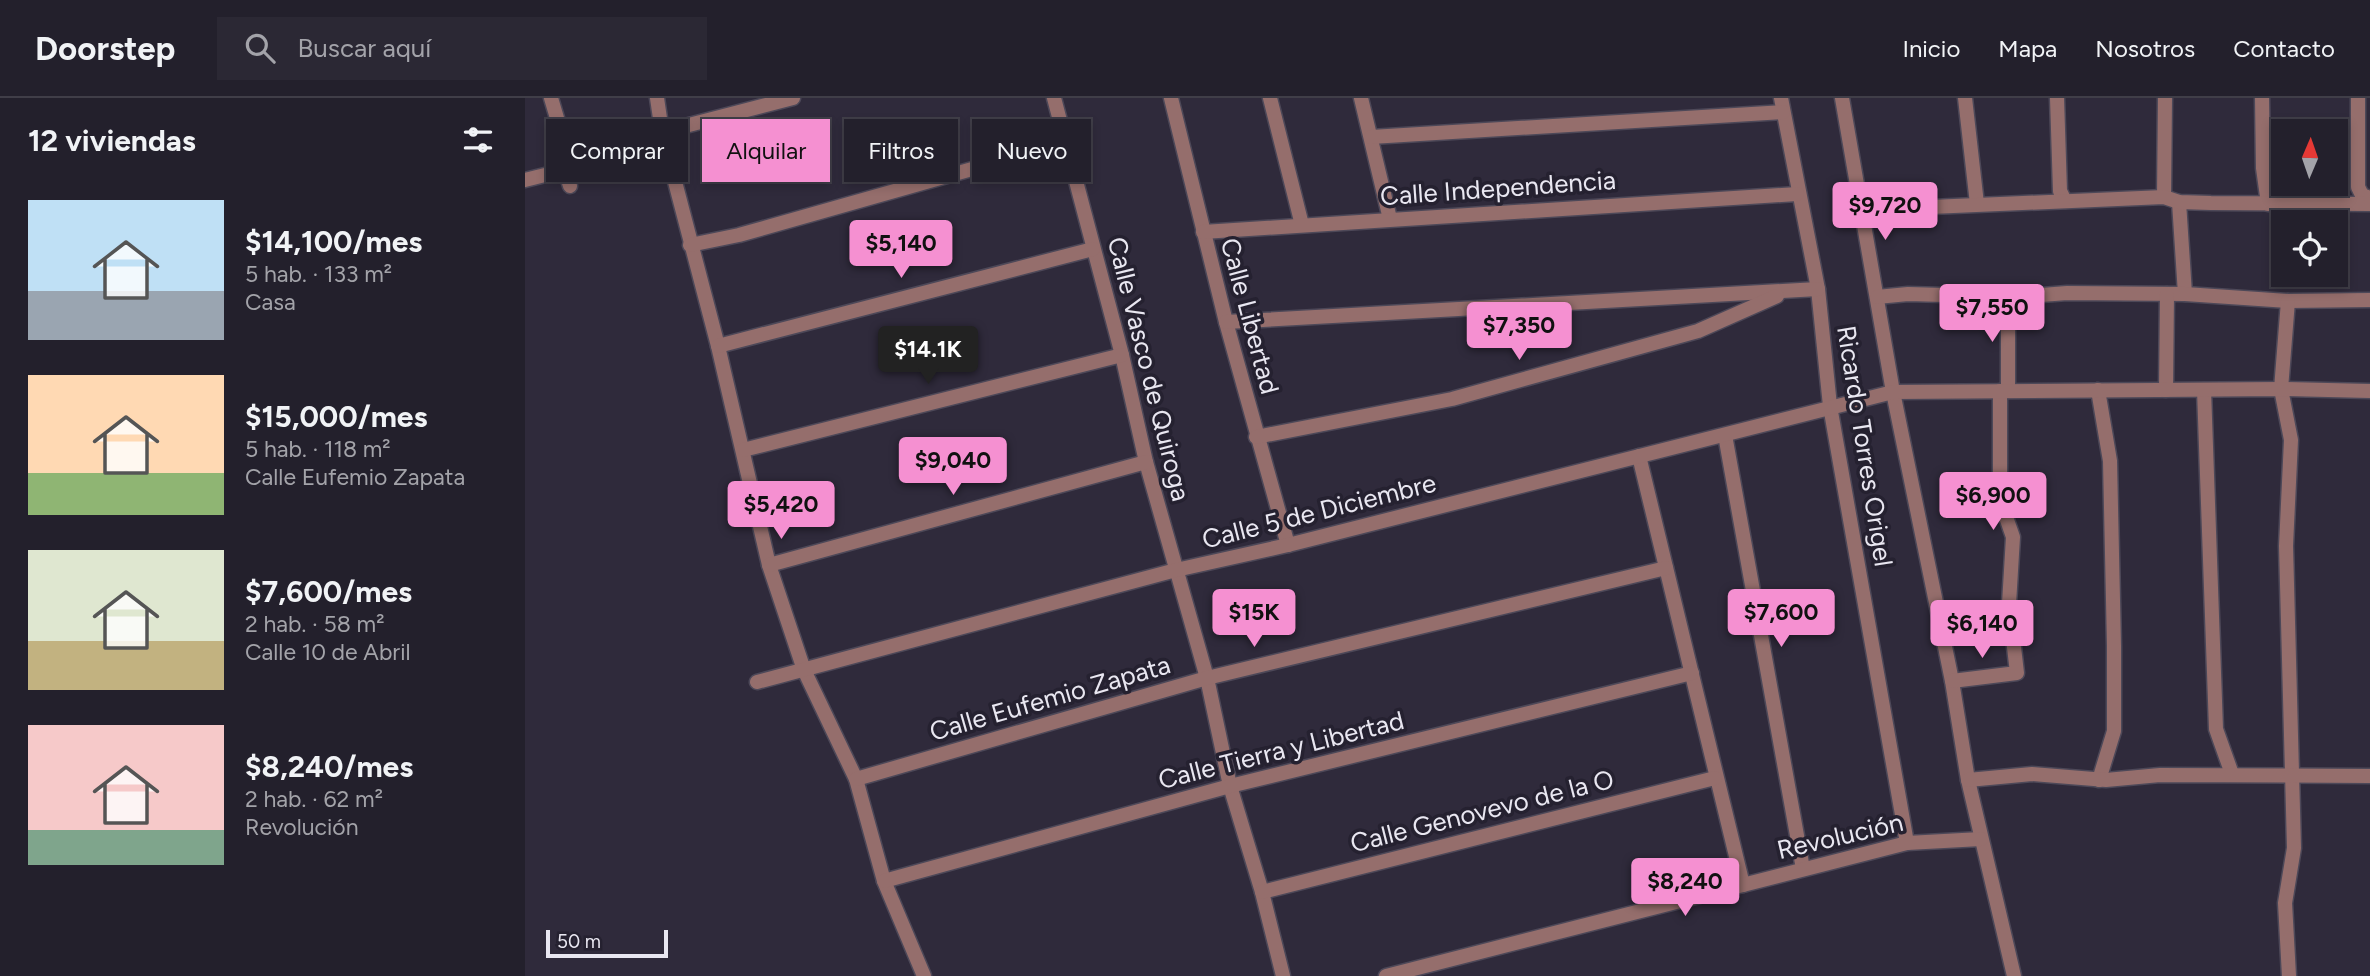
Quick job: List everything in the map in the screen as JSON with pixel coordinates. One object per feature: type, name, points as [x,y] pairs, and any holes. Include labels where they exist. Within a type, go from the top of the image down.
[{"type":"street","points":[[551,98],[557,119]]},
{"type":"street","points":[[657,98],[660,119]]},
{"type":"street","points":[[688,125],[793,98]]},
{"type":"street","name":"Calle Vasco de Quiroga","points":[[1054,98],[1059,119]]},
{"type":"street","name":"Calle Libertad","points":[[1171,98],[1256,437],[1288,545]]},
{"type":"street","points":[[1270,98],[1302,225]]},
{"type":"street","points":[[1361,98],[1390,219]]},
{"type":"street","points":[[1842,98],[1893,392],[1952,681],[1968,780],[2014,976]]},
{"type":"street","points":[[1965,98],[1977,204]]},
{"type":"street","points":[[2057,98],[2060,191],[2065,201]]},
{"type":"street","points":[[2164,197],[2165,98]]},
{"type":"street","points":[[2262,98],[2263,168],[2268,204]]},
{"type":"street","points":[[2358,98],[2358,187],[2362,195],[2370,198]]},
{"type":"street","points":[[1371,137],[1782,105]]},
{"type":"street","name":"Ricardo Torres Origel","points":[[1782,105],[1797,194],[1818,289],[1830,407],[1907,843]]},
{"type":"street","points":[[690,245],[739,235],[972,169]]},
{"type":"street","points":[[525,180],[546,175]]},
{"type":"street","points":[[569,182],[570,186]]},
{"type":"street","points":[[674,182],[718,346],[769,565],[804,670],[856,779],[884,881],[924,976]]},
{"type":"street","name":"Calle Vasco de Quiroga","points":[[1075,182],[1122,355],[1146,462],[1207,678],[1230,786],[1262,892],[1283,976]]},
{"type":"street","name":"Calle Independencia","points":[[1203,232],[1797,194]]},
{"type":"street","points":[[1862,210],[2164,197],[2179,202],[2370,204]]},
{"type":"street","points":[[2179,202],[2185,294]]},
{"type":"street","points":[[718,346],[1093,249]]},
{"type":"street","points":[[1226,322],[1818,289]]},
{"type":"street","points":[[1256,437],[1478,392],[1698,331],[1785,292]]},
{"type":"street","points":[[1877,297],[1908,293],[2008,297],[2067,293],[2185,294],[2288,301],[2370,300]]},
{"type":"street","points":[[2166,390],[2167,294]]},
{"type":"street","points":[[1952,681],[2017,673],[2009,604],[2013,537],[2000,500],[2008,297]]},
{"type":"street","points":[[2288,301],[2281,388],[2291,440],[2286,545],[2290,777],[2294,848],[2285,903],[2289,976]]},
{"type":"street","points":[[743,450],[1122,355]]},
{"type":"street","name":"Calle 5 de Diciembre","points":[[757,682],[1176,570],[1288,545],[1893,392],[2281,388],[2370,391]]},
{"type":"street","points":[[2098,390],[2110,461],[2114,683],[2114,731],[2099,780]]},
{"type":"street","points":[[2204,390],[2216,729],[2232,774]]},
{"type":"street","points":[[1725,435],[1803,869]]},
{"type":"street","points":[[1639,456],[1743,885]]},
{"type":"street","points":[[769,565],[1146,462]]},
{"type":"street","name":"Calle Eufemio Zapata","points":[[856,779],[1207,678],[1666,568]]},
{"type":"street","name":"Calle Tierra y Libertad","points":[[884,881],[1230,786],[1692,673]]},
{"type":"street","points":[[1968,780],[2032,774],[2099,780],[2232,774],[2290,777],[2370,776]]},
{"type":"street","name":"Calle Genovevo de la O","points":[[1262,892],[1715,778]]},
{"type":"street","name":"Revolución","points":[[1386,976],[1907,843],[1981,839]]}]
